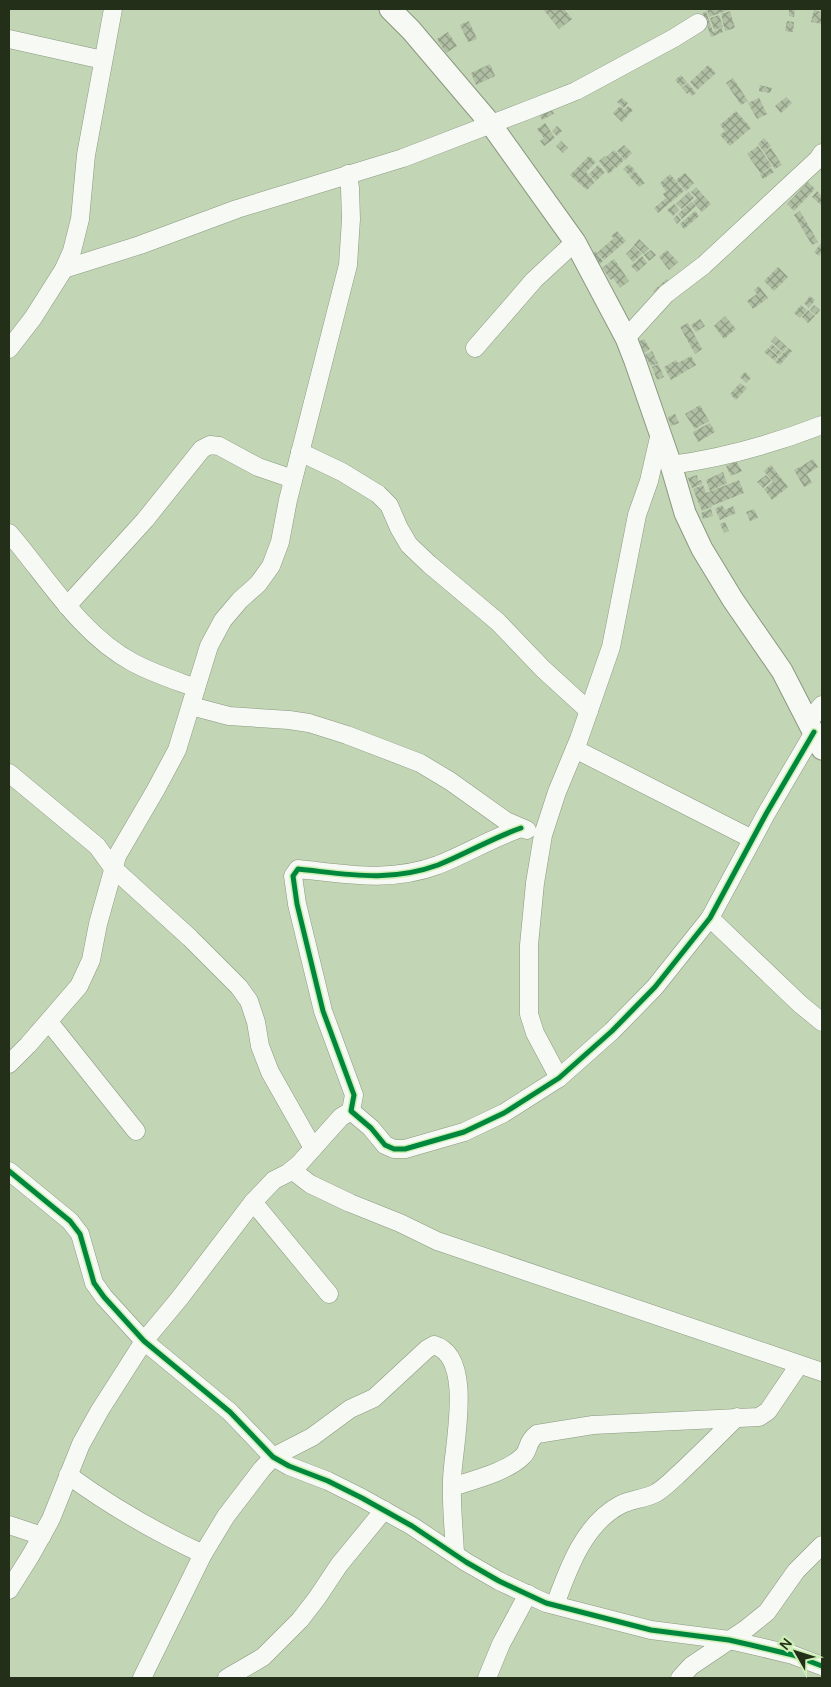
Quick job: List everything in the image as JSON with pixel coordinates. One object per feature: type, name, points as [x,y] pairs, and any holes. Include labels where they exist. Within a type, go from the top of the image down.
[{"type":"street","points":[[9,349],[33,318],[64,269],[72,251],[80,219],[86,155],[113,9]]},
{"type":"street","points":[[390,9],[411,30],[490,123],[574,242],[626,338],[671,465],[685,513],[702,549],[733,600],[782,671],[815,734]]},
{"type":"street","points":[[64,269],[140,245],[237,209],[404,158],[576,91],[674,38],[698,22]]},
{"type":"street","points":[[9,39],[104,60]]},
{"type":"street","points":[[626,338],[666,294],[704,265],[748,226],[822,153]]},
{"type":"street","points":[[9,1064],[49,1022],[79,986],[91,960],[98,924],[113,868],[121,849],[155,791],[176,750],[209,646],[223,620],[240,600],[258,584],[271,566],[280,542],[293,480],[348,265],[351,219],[348,174]]},
{"type":"street","points":[[475,348],[534,280],[574,242]]},
{"type":"street","points":[[671,465],[704,460],[753,448],[822,425]]},
{"type":"street","points":[[559,1078],[535,1033],[529,1014],[529,945],[535,883],[543,834],[611,647],[637,515],[649,482],[660,433]]},
{"type":"street","points":[[67,606],[145,520],[202,449],[210,445],[219,446],[258,467],[293,480]]},
{"type":"street","points":[[300,452],[342,472],[378,494],[389,505],[409,545],[498,622],[543,669],[589,711]]},
{"type":"street","points":[[9,533],[81,622],[110,647],[131,662],[196,688]]},
{"type":"street","points":[[350,1111],[371,1128],[385,1145],[405,1149],[464,1132],[504,1113],[559,1078],[612,1031],[656,988],[710,918],[752,839],[800,755],[815,734],[822,705]]},
{"type":"street","points":[[191,706],[229,716],[309,723],[355,738],[420,763],[450,781],[506,821],[521,828],[543,834]]},
{"type":"street","points":[[575,749],[752,839]]},
{"type":"street","points":[[800,755],[822,754]]},
{"type":"street","points":[[9,773],[97,846],[113,868],[196,944],[239,987],[248,1001],[256,1022],[260,1046],[270,1072],[313,1148]]},
{"type":"street","points":[[9,1590],[42,1536],[58,1503],[81,1444],[100,1410],[144,1342],[180,1299],[253,1202],[274,1180],[292,1170],[341,1117],[350,1111],[354,1095],[322,1011],[297,904],[293,876],[295,872],[298,869],[374,877],[402,874],[436,866],[496,837],[521,828]]},
{"type":"street","points":[[710,918],[800,1004],[822,1022]]},
{"type":"street","points":[[49,1022],[136,1131]]},
{"type":"street","points":[[292,1170],[310,1184],[400,1223],[437,1242],[822,1372]]},
{"type":"street","points":[[9,1171],[70,1221],[80,1234],[94,1283],[104,1298],[144,1342],[230,1412],[273,1457],[289,1466],[328,1481],[384,1510],[499,1580],[546,1603],[651,1630],[729,1640],[793,1655],[822,1666]]},
{"type":"street","points":[[253,1202],[328,1294]]},
{"type":"street","points":[[142,1678],[202,1554],[226,1516],[273,1457],[312,1437],[350,1409],[374,1398],[434,1345],[445,1351],[450,1358],[460,1398],[452,1487],[456,1554]]},
{"type":"street","points":[[452,1487],[491,1474],[516,1462],[525,1455],[530,1438],[537,1434],[593,1424],[759,1416],[768,1411],[799,1365]]},
{"type":"street","points":[[555,1605],[579,1549],[597,1521],[607,1512],[622,1504],[656,1493],[686,1467],[737,1417]]},
{"type":"street","points":[[68,1475],[142,1524],[202,1554]]},
{"type":"street","points":[[227,1678],[263,1657],[300,1620],[339,1565],[384,1510]]},
{"type":"street","points":[[9,1525],[42,1536]]},
{"type":"street","points":[[680,1678],[691,1666],[746,1629],[767,1612],[796,1571],[822,1545]]},
{"type":"street","points":[[487,1678],[501,1644],[528,1594]]},
{"type":"building","points":[[543,9],[564,9],[572,19],[559,29]]},
{"type":"building","points":[[731,9],[709,17],[707,10]]},
{"type":"building","points":[[789,9],[795,9],[794,17],[789,16]]},
{"type":"building","points":[[814,10],[822,12],[822,24],[811,22]]},
{"type":"building","points":[[706,11],[713,32],[722,28],[723,32],[711,37],[703,13]]},
{"type":"building","points":[[730,11],[735,28],[725,31],[721,14]]},
{"type":"building","points":[[719,15],[723,27],[714,30],[710,18]]},
{"type":"building","points":[[469,21],[477,39],[468,42],[460,25]]},
{"type":"building","points":[[787,21],[794,22],[793,32],[785,31]]},
{"type":"building","points":[[448,32],[457,46],[446,53],[437,39]]},
{"type":"building","points":[[490,64],[495,76],[476,85],[471,73]]},
{"type":"building","points":[[708,65],[716,73],[697,90],[690,82]]},
{"type":"building","points":[[681,75],[687,82],[681,87],[675,80]]},
{"type":"building","points":[[733,78],[748,101],[741,105],[726,83]]},
{"type":"building","points":[[688,83],[696,93],[692,96],[689,92],[687,94],[682,88]]},
{"type":"building","points":[[760,85],[772,88],[770,93],[759,91]]},
{"type":"building","points":[[786,97],[792,103],[781,113],[775,106]]},
{"type":"building","points":[[622,98],[628,103],[624,108],[617,102]]},
{"type":"building","points":[[759,98],[767,114],[757,119],[748,103]]},
{"type":"building","points":[[550,106],[554,114],[542,120],[538,111]]},
{"type":"building","points":[[620,106],[624,110],[628,106],[633,110],[622,122],[613,113]]},
{"type":"building","points":[[736,111],[751,128],[730,146],[720,135],[725,131],[720,125]]},
{"type":"building","points":[[545,123],[555,138],[544,146],[540,141],[544,138],[537,129]]},
{"type":"building","points":[[557,126],[562,131],[557,136],[552,131]]},
{"type":"building","points":[[764,138],[771,146],[764,152],[758,144]]},
{"type":"building","points":[[561,141],[568,148],[563,153],[556,146]]},
{"type":"building","points":[[624,145],[632,153],[625,160],[617,151]]},
{"type":"building","points":[[758,146],[772,166],[761,174],[747,154]]},
{"type":"building","points":[[771,148],[782,165],[775,169],[764,152]]},
{"type":"building","points":[[614,150],[624,160],[616,168],[606,157]]},
{"type":"building","points":[[589,156],[596,162],[586,172],[595,182],[587,190],[570,175]]},
{"type":"building","points":[[605,156],[615,168],[609,174],[599,161]]},
{"type":"building","points":[[629,164],[635,170],[629,175],[623,169]]},
{"type":"building","points":[[598,165],[605,172],[596,181],[589,174]]},
{"type":"building","points":[[771,168],[774,172],[763,179],[760,175]]},
{"type":"building","points":[[635,171],[645,183],[639,187],[629,176]]},
{"type":"building","points":[[685,173],[694,183],[686,191],[676,180]]},
{"type":"building","points":[[670,174],[684,191],[658,213],[654,208],[666,198],[663,194],[666,191],[660,183]]},
{"type":"building","points":[[808,182],[815,189],[794,211],[787,204]]},
{"type":"building","points":[[696,187],[711,204],[702,212],[693,202],[697,198],[691,192]]},
{"type":"building","points":[[817,191],[822,196],[822,206],[812,197]]},
{"type":"building","points":[[689,192],[694,198],[682,209],[676,204]]},
{"type":"building","points":[[691,202],[696,206],[682,219],[678,214]]},
{"type":"building","points":[[674,204],[679,210],[673,216],[667,210]]},
{"type":"building","points":[[695,211],[699,216],[684,229],[680,224]]},
{"type":"building","points":[[800,211],[818,242],[812,245],[794,215]]},
{"type":"building","points":[[677,215],[681,220],[677,224],[673,219]]},
{"type":"building","points":[[617,231],[626,241],[604,260],[597,253],[614,238],[611,236]]},
{"type":"building","points":[[639,239],[649,249],[644,254],[634,245]]},
{"type":"building","points":[[822,242],[822,252],[819,256],[814,252]]},
{"type":"building","points":[[634,246],[642,254],[633,262],[626,254]]},
{"type":"building","points":[[651,250],[656,255],[649,261],[644,255]]},
{"type":"building","points":[[667,250],[678,262],[669,270],[659,257]]},
{"type":"building","points":[[595,251],[603,261],[599,265],[591,255]]},
{"type":"building","points":[[642,256],[647,263],[637,272],[631,266]]},
{"type":"building","points":[[614,259],[629,281],[620,288],[602,268]]},
{"type":"building","points":[[778,267],[788,277],[774,291],[764,281]]},
{"type":"building","points":[[667,279],[672,284],[658,297],[653,291]]},
{"type":"building","points":[[759,286],[768,298],[753,309],[747,301],[757,294],[754,290]]},
{"type":"building","points":[[810,296],[815,300],[809,308],[804,303]]},
{"type":"building","points":[[801,305],[807,310],[800,318],[794,313]]},
{"type":"building","points":[[814,305],[820,310],[816,315],[810,310]]},
{"type":"building","points":[[808,310],[815,316],[808,323],[802,317]]},
{"type":"building","points":[[725,316],[736,329],[724,339],[714,326]]},
{"type":"building","points":[[700,319],[705,326],[696,332],[691,325]]},
{"type":"building","points":[[688,323],[702,349],[695,354],[680,327]]},
{"type":"building","points":[[775,336],[787,347],[783,352],[771,341]]},
{"type":"building","points":[[644,339],[650,349],[644,353],[638,342]]},
{"type":"building","points":[[772,344],[782,353],[779,356],[769,347]]},
{"type":"building","points":[[768,348],[778,356],[775,361],[764,352]]},
{"type":"building","points":[[788,348],[792,351],[780,365],[775,362]]},
{"type":"building","points":[[652,351],[658,363],[651,366],[645,355]]},
{"type":"building","points":[[691,356],[696,365],[671,380],[664,367],[676,360],[678,363]]},
{"type":"building","points":[[658,364],[664,377],[657,380],[652,367]]},
{"type":"building","points":[[745,372],[751,378],[746,383],[740,377]]},
{"type":"building","points":[[740,383],[747,388],[736,400],[730,394]]},
{"type":"building","points":[[700,405],[709,421],[695,429],[685,414]]},
{"type":"building","points":[[675,414],[679,423],[671,426],[668,417]]},
{"type":"building","points":[[710,423],[715,432],[698,442],[693,432]]},
{"type":"building","points":[[813,459],[818,467],[807,474],[802,466]]},
{"type":"building","points":[[736,461],[742,471],[731,476],[726,466]]},
{"type":"building","points":[[771,465],[788,487],[772,500],[764,489],[773,482],[764,471]]},
{"type":"building","points":[[802,466],[812,483],[804,487],[794,470]]},
{"type":"building","points":[[723,472],[727,483],[710,491],[706,480]]},
{"type":"building","points":[[697,475],[698,481],[701,480],[702,484],[692,488],[688,478]]},
{"type":"building","points":[[766,475],[771,481],[763,488],[757,482]]},
{"type":"building","points":[[739,480],[744,493],[702,511],[693,489],[703,485],[706,493]]},
{"type":"building","points":[[722,505],[725,510],[733,506],[736,513],[720,520],[715,509]]},
{"type":"building","points":[[711,509],[713,516],[703,519],[701,513]]},
{"type":"building","points":[[754,509],[758,518],[750,521],[746,512]]},
{"type":"building","points":[[725,522],[729,531],[724,533],[720,524]]},
{"type":"cycle path","points":[[521,828],[448,861],[420,871],[368,876],[298,869],[293,876],[297,904],[323,1011],[354,1095],[351,1111],[371,1128],[385,1145],[394,1149],[405,1149],[464,1132],[504,1113],[559,1078],[612,1031],[655,987],[710,918],[766,814],[814,732]]},
{"type":"cycle path","points":[[9,1171],[70,1221],[80,1234],[94,1283],[104,1297],[144,1341],[230,1412],[273,1457],[362,1498],[412,1526],[466,1562],[499,1581],[546,1603],[651,1630],[729,1640],[751,1645],[793,1655],[822,1666]]}]
